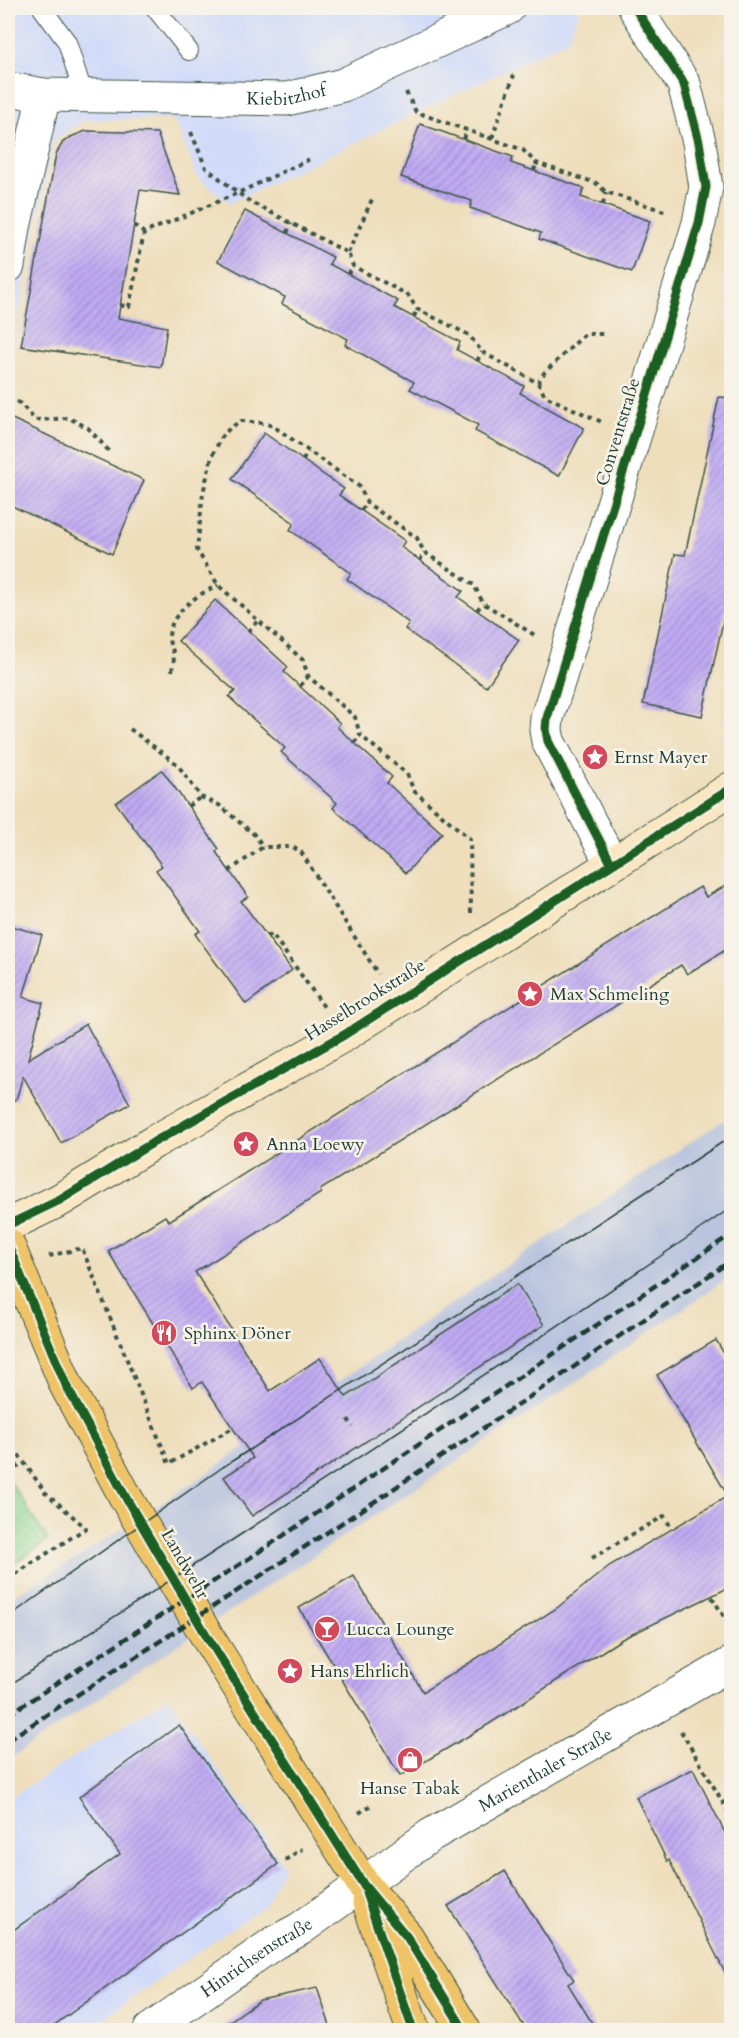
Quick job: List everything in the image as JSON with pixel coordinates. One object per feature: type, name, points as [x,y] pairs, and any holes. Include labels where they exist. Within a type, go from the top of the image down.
[{"type":"main road","name":"Landwehr","points":[[12,1255],[66,1385],[126,1498],[208,1638],[363,1884],[407,1937],[464,2031]]},
{"type":"main road","name":"Landwehr","points":[[363,1884],[413,2031]]},
{"type":"street","name":"Kiebitzhof","points":[[8,89],[44,95],[287,99],[343,85],[508,8]]},
{"type":"street","name":"Conventstraße","points":[[611,863],[548,741],[547,718],[699,223],[706,187],[699,142],[684,84],[635,8]]},
{"type":"street","points":[[8,266],[14,227],[44,95]]},
{"type":"street","name":"Hasselbrookstraße","points":[[8,1225],[60,1200],[154,1142],[344,1035],[732,788]]},
{"type":"street","name":"Marienthaler Straße","points":[[363,1884],[431,1835],[732,1663]]},
{"type":"street","name":"Hinrichsenstraße","points":[[150,2031],[274,1943],[300,1929],[363,1884]]},
{"type":"lane","points":[[155,8],[189,51]]},
{"type":"lane","points":[[51,10],[67,42],[84,96]]},
{"type":"path","points":[[391,63],[416,112],[523,150],[536,163],[596,183],[606,192],[699,223]]},
{"type":"path","points":[[492,138],[514,75]]},
{"type":"path","points":[[177,98],[206,168],[238,193],[348,253],[353,266],[408,295],[417,309],[469,335],[482,352],[538,383],[545,396],[634,438]]},
{"type":"path","points":[[464,139],[467,130]]},
{"type":"path","points":[[144,233],[310,159]]},
{"type":"path","points":[[534,171],[536,163]]},
{"type":"path","points":[[603,204],[606,192]]},
{"type":"path","points":[[348,253],[372,197]]},
{"type":"path","points":[[287,233],[291,223]]},
{"type":"path","points":[[134,225],[144,233]]},
{"type":"path","points":[[120,305],[129,307],[144,233]]},
{"type":"path","points":[[348,274],[353,266]]},
{"type":"path","points":[[414,317],[417,309]]},
{"type":"path","points":[[538,383],[544,373],[585,334],[606,334]]},
{"type":"path","points":[[477,361],[482,352]]},
{"type":"path","points":[[8,399],[20,403],[35,420],[69,418],[88,428],[109,451]]},
{"type":"path","points":[[472,953],[470,839],[414,791],[407,774],[360,735],[355,717],[308,676],[303,660],[218,585],[197,550],[203,493],[212,456],[222,436],[242,421],[255,421],[273,426],[360,487],[367,503],[417,538],[424,552],[474,585],[483,603],[565,654]]},
{"type":"path","points":[[303,460],[308,452]]},
{"type":"path","points":[[361,510],[367,503]]},
{"type":"path","points":[[420,561],[424,552]]},
{"type":"path","points":[[172,671],[174,656],[169,636],[172,623],[190,602],[204,591],[218,585]]},
{"type":"path","points":[[477,610],[483,603]]},
{"type":"path","points":[[248,631],[259,620]]},
{"type":"path","points":[[300,686],[308,676]]},
{"type":"path","points":[[130,729],[177,764],[201,797],[219,805],[256,836],[263,848]]},
{"type":"path","points":[[354,743],[360,735]]},
{"type":"path","points":[[188,807],[201,797]]},
{"type":"path","points":[[229,871],[263,848],[293,848],[301,852],[396,1003]]},
{"type":"path","points":[[267,936],[272,933],[344,1035]]},
{"type":"path","points":[[12,1255],[82,1248],[169,1464],[233,1428]]},
{"type":"path","points":[[348,1419],[353,1427]]},
{"type":"path","points":[[8,1440],[45,1492],[86,1528],[8,1578],[14,1587]]},
{"type":"path","points":[[8,1473],[23,1463]]},
{"type":"path","points":[[592,1558],[664,1516],[672,1529]]},
{"type":"path","points":[[712,1597],[732,1629]]},
{"type":"path","points":[[664,1703],[732,1818]]},
{"type":"shaded area","points":[[8,8],[580,8],[568,40],[230,203],[198,178],[174,119],[84,120],[53,141],[12,349],[8,349]]},
{"type":"shaded area","points":[[731,1115],[731,1276],[545,1403],[8,1760],[8,1599],[87,1552],[197,1480],[471,1290]]},
{"type":"shaded area","points":[[168,1697],[284,1866],[264,1906],[87,2030],[8,2030],[8,1799]]},
{"type":"green space","points":[[11,1483],[48,1540],[8,1568],[8,1486]]},
{"type":"building","points":[[420,124],[513,157],[511,163],[584,188],[581,197],[650,221],[632,272],[539,239],[541,233],[470,208],[472,201],[401,177]]},
{"type":"building","points":[[86,131],[157,133],[180,195],[140,190],[118,318],[167,327],[161,367],[21,346],[56,154],[63,142]]},
{"type":"building","points":[[245,211],[333,257],[329,264],[398,301],[394,307],[460,342],[457,350],[524,386],[520,393],[584,428],[559,476],[475,431],[478,425],[410,389],[414,382],[345,345],[348,339],[282,304],[285,297],[218,261]]},
{"type":"building","points":[[719,397],[732,398],[732,581],[702,716],[643,704],[675,554],[685,555]]},
{"type":"building","points":[[8,417],[144,480],[112,554],[8,504]]},
{"type":"building","points":[[264,433],[344,489],[339,495],[405,541],[401,547],[463,591],[458,597],[519,640],[486,687],[405,629],[409,623],[347,579],[351,573],[290,530],[294,523],[232,479]]},
{"type":"building","points":[[215,600],[288,667],[284,672],[340,723],[337,727],[392,777],[387,783],[442,833],[406,873],[333,808],[337,803],[281,752],[285,748],[229,697],[235,691],[178,641]]},
{"type":"building","points":[[162,770],[219,849],[216,852],[248,897],[241,901],[292,970],[246,1004],[195,934],[200,931],[156,870],[162,866],[116,803]]},
{"type":"building","points":[[732,882],[732,946],[687,974],[681,965],[320,1190],[321,1193],[195,1272],[270,1391],[320,1358],[346,1397],[517,1284],[544,1325],[252,1516],[224,1477],[253,1458],[202,1382],[193,1388],[108,1251],[165,1216],[169,1221],[700,887],[706,897]]},
{"type":"building","points":[[8,925],[42,935],[23,997],[43,1003],[28,1059],[86,1024],[130,1104],[61,1143],[23,1076],[16,1100],[8,1099]]},
{"type":"building","points":[[716,1340],[732,1367],[732,1586],[622,1639],[489,1724],[400,1776],[299,1608],[354,1576],[423,1692],[557,1608],[609,1566],[728,1496],[657,1375]]},
{"type":"building","points":[[179,1725],[278,1864],[46,2031],[8,2031],[8,1934],[120,1854],[79,1797]]},
{"type":"building","points":[[693,1769],[732,1847],[732,1987],[636,1797]]},
{"type":"building","points":[[505,1871],[574,1980],[568,1984],[597,2031],[527,2031],[448,1906]]},
{"type":"building","points":[[317,1988],[332,2031],[216,2031],[260,2000]]},
{"type":"tram line","points":[[8,1617],[223,1467],[732,1136]]},
{"type":"tram line","points":[[8,1686],[281,1509],[732,1207]]},
{"type":"railway","points":[[8,1715],[268,1546],[732,1234]]},
{"type":"railway","points":[[8,1740],[380,1498],[732,1260]]},
{"type":"cycle path","points":[[611,863],[548,741],[547,718],[699,223],[706,187],[699,142],[684,84],[635,8]]},
{"type":"cycle path","points":[[8,1225],[60,1200],[154,1142],[344,1035],[732,788]]},
{"type":"cycle path","points":[[8,1245],[66,1385],[126,1498],[208,1638],[363,1884],[407,1937],[464,2030]]},
{"type":"cycle path","points":[[366,1893],[413,2030]]},
{"type":"place","name":"Ernst Mayer","points":[[595,757]]},
{"type":"place","name":"Max Schmeling","points":[[530,994]]},
{"type":"place","name":"Anna Loewy","points":[[246,1144]]},
{"type":"place","name":"Sphinx Döner","points":[[164,1333]]},
{"type":"place","name":"Lucca Lounge","points":[[327,1629]]},
{"type":"place","name":"Hans Ehrlich","points":[[290,1671]]},
{"type":"place","name":"Hanse Tabak","points":[[410,1760]]}]
